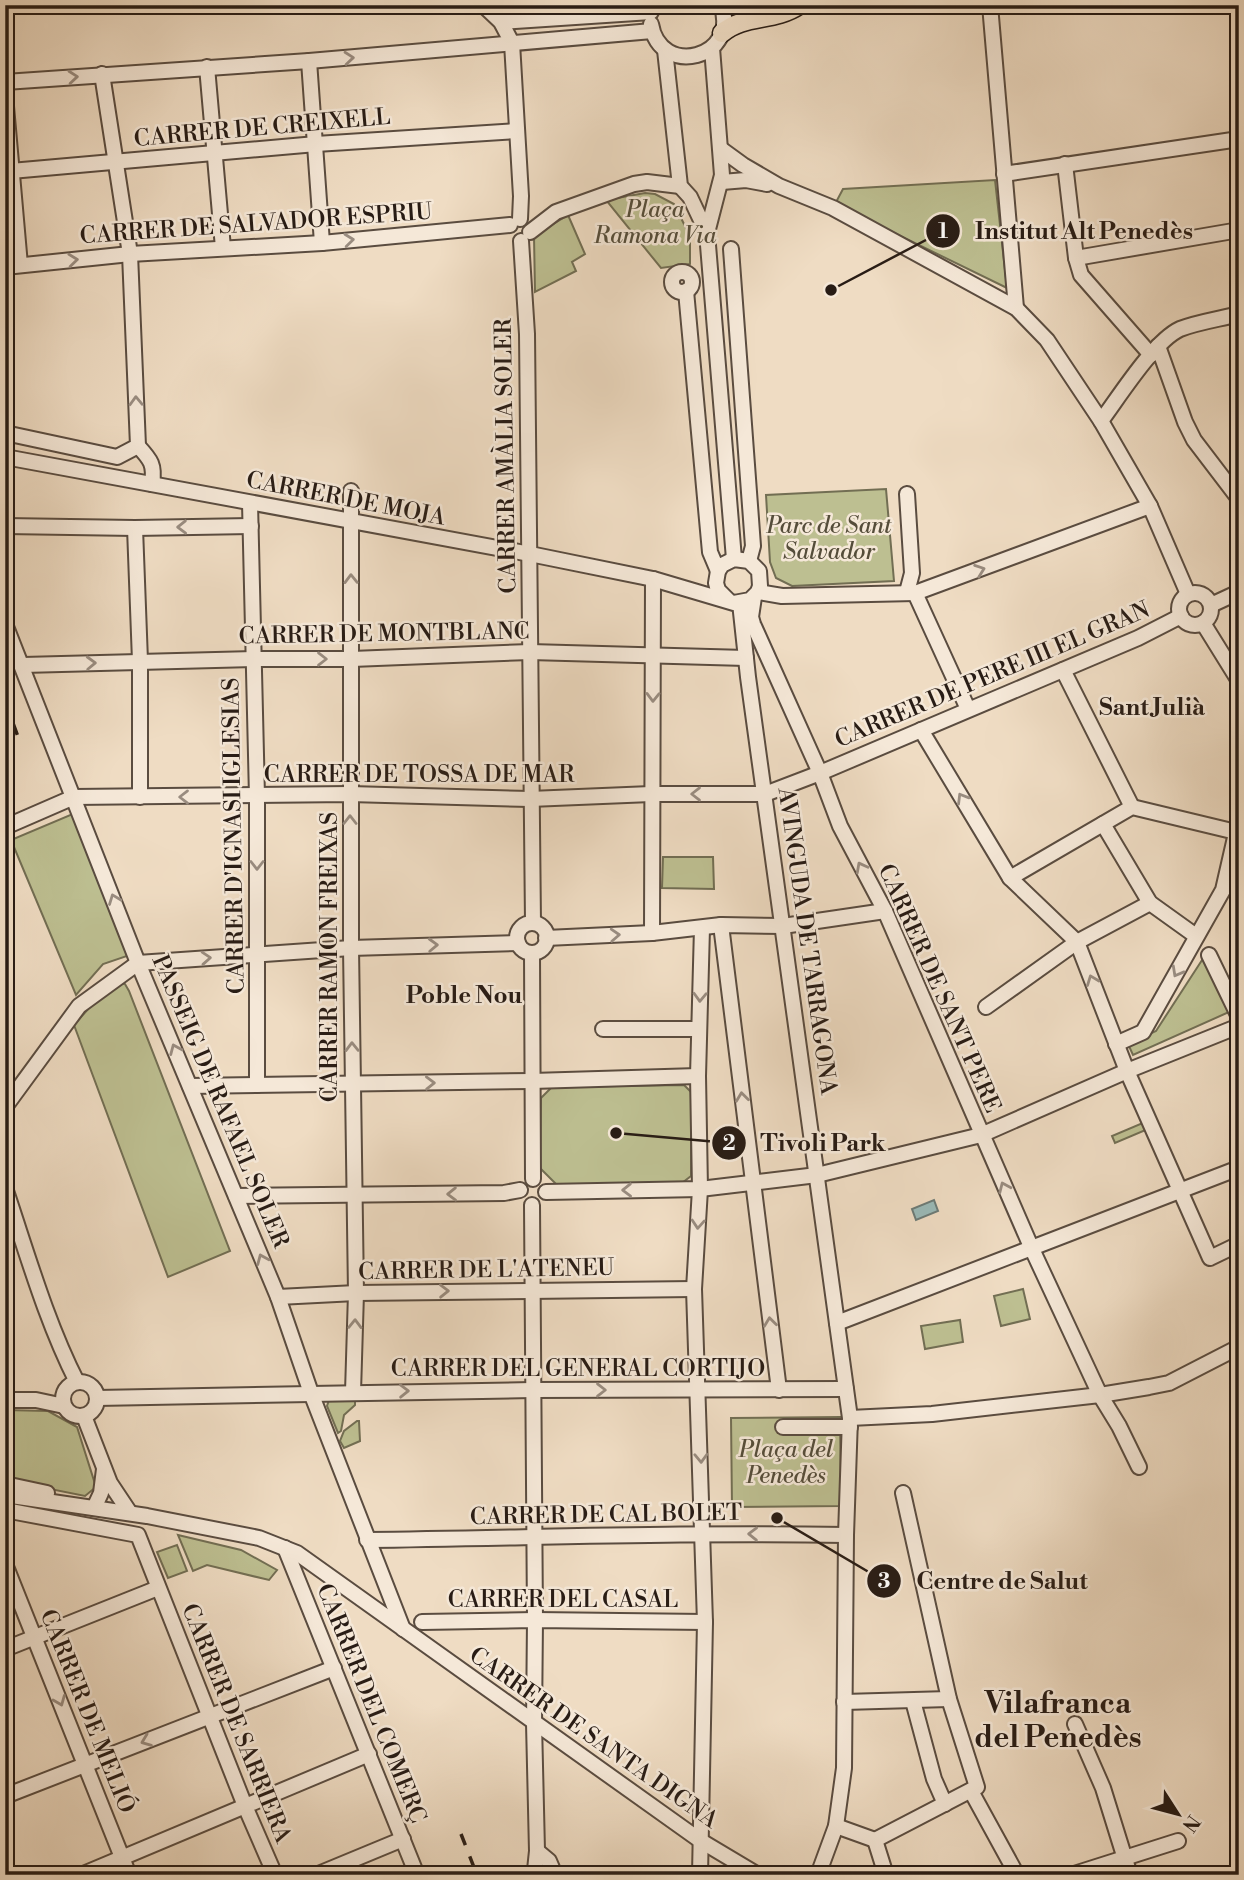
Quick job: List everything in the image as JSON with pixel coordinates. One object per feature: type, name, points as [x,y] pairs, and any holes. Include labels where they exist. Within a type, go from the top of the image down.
[{"type":"main road","points":[[732,5],[751,5]]},
{"type":"main road","points":[[722,33],[738,23],[779,16],[799,5]]},
{"type":"street","points":[[483,5],[500,22],[512,43],[521,196],[515,222],[528,223],[526,236]]},
{"type":"street","points":[[500,22],[652,8],[652,31],[657,41],[665,50],[689,57],[701,55],[712,48],[722,33],[724,20],[721,5]]},
{"type":"street","points":[[990,5],[1016,308]]},
{"type":"street","points":[[5,82],[309,61],[652,31]]},
{"type":"street","points":[[712,48],[721,149],[719,187],[707,233],[734,559]]},
{"type":"street","points":[[665,50],[685,192],[707,233]]},
{"type":"street","points":[[309,61],[322,243]]},
{"type":"street","points":[[207,67],[223,248]]},
{"type":"street","points":[[102,74],[130,254],[138,446],[152,461],[152,484]]},
{"type":"street","points":[[5,95],[11,172],[13,266]]},
{"type":"street","name":"CARRER DE CREIXELL","points":[[11,172],[316,144],[517,131]]},
{"type":"street","points":[[1004,174],[1239,139]]},
{"type":"street","points":[[721,149],[779,186],[833,208],[1016,308],[1047,340],[1101,421],[1150,506],[1188,594]]},
{"type":"street","points":[[1065,163],[1076,258],[1081,275],[1155,351],[1189,431],[1239,499]]},
{"type":"street","points":[[526,236],[556,212],[634,184],[647,182],[704,197],[719,187],[746,180],[779,186]]},
{"type":"street","name":"CARRER DE SALVADOR ESPRIU","points":[[13,266],[130,254],[322,243],[515,222]]},
{"type":"street","points":[[1076,258],[1239,230]]},
{"type":"street","name":"CARRER AMÀLIA SOLER","points":[[526,236],[533,923]]},
{"type":"street","points":[[731,249],[753,546],[749,561]]},
{"type":"street","points":[[686,291],[710,552],[717,573],[718,590],[734,602],[756,594],[782,596],[911,593],[1150,506]]},
{"type":"street","points":[[1101,421],[1170,335],[1182,328],[1239,314]]},
{"type":"street","points":[[5,433],[117,457],[138,446]]},
{"type":"street","name":"CARRER DE MOJA","points":[[5,457],[530,554],[653,579],[734,602]]},
{"type":"street","name":"CARRER RAMON FREIXAS","points":[[351,491],[350,794],[356,1293],[354,1392]]},
{"type":"street","points":[[907,494],[911,593],[968,709]]},
{"type":"street","name":"CARRER D'IGNASI IGLESIAS","points":[[250,503],[257,797],[257,1085]]},
{"type":"street","points":[[5,526],[251,526]]},
{"type":"street","points":[[135,528],[140,661],[140,797]]},
{"type":"street","points":[[678,587],[695,586],[734,559],[749,561],[755,565],[761,578],[756,594]]},
{"type":"street","points":[[652,933],[653,579]]},
{"type":"street","points":[[1211,605],[1239,592]]},
{"type":"street","name":"CARRER DE SANT PERE","points":[[756,594],[751,617],[753,624],[820,773],[840,826],[885,911],[981,1135],[1100,1395],[1139,1467]]},
{"type":"street","points":[[1188,594],[1203,594],[1211,605],[1211,612],[1203,622],[1190,624],[1181,616],[1180,604],[1188,594]]},
{"type":"street","name":"AVINGUDA DE TARRAGONA","points":[[734,602],[746,658],[850,1423],[844,1768],[836,1826],[818,1875]]},
{"type":"street","name":"CARRER DE PERE III EL GRAN","points":[[765,794],[1138,638],[1181,616]]},
{"type":"street","points":[[1203,622],[1239,681]]},
{"type":"street","name":"PASSEIG DE RAFAEL SOLER","points":[[5,624],[138,963],[278,1297],[367,1540],[405,1630]]},
{"type":"street","name":"CARRER DE MONTBLANC","points":[[23,665],[352,659],[530,652],[746,658]]},
{"type":"street","points":[[1063,670],[1132,807]]},
{"type":"street","points":[[921,730],[1010,878],[1077,942],[1127,1071],[1210,1258],[1239,1244]]},
{"type":"street","name":"CARRER DE TOSSA DE MAR","points":[[74,797],[350,794],[530,799],[651,794],[765,794]]},
{"type":"street","points":[[5,827],[74,797]]},
{"type":"street","points":[[1010,878],[1132,807],[1237,826],[1223,890],[1143,1032],[1116,1044]]},
{"type":"street","points":[[1103,824],[1150,903],[1196,936]]},
{"type":"street","points":[[986,1007],[1077,942],[1150,903]]},
{"type":"street","points":[[546,938],[652,933],[721,925],[783,926],[885,911]]},
{"type":"street","points":[[533,923],[545,931],[546,938],[542,948],[532,953],[523,950],[518,943],[520,929],[533,923]]},
{"type":"street","points":[[721,925],[779,1390]]},
{"type":"street","points":[[700,1875],[705,1622],[694,1289],[700,1189],[698,1076],[702,929]]},
{"type":"street","points":[[5,1107],[79,1006],[138,963],[351,948],[518,943]]},
{"type":"street","points":[[532,953],[533,1180]]},
{"type":"street","points":[[1209,955],[1239,1017]]},
{"type":"street","points":[[546,1192],[700,1189],[817,1175],[981,1135],[1127,1071],[1239,1026]]},
{"type":"street","points":[[603,1029],[699,1029]]},
{"type":"street","points":[[190,1086],[698,1076]]},
{"type":"street","points":[[837,1322],[1239,1168]]},
{"type":"street","points":[[236,1196],[504,1193],[520,1190],[526,1181],[533,1180],[542,1183],[546,1192],[542,1202],[533,1205],[523,1200],[520,1190]]},
{"type":"street","points":[[5,1188],[40,1291],[77,1382]]},
{"type":"street","points":[[533,1205],[532,1390],[537,1875]]},
{"type":"street","name":"CARRER DE L'ATENEU","points":[[278,1297],[356,1293],[694,1289]]},
{"type":"street","points":[[783,1427],[850,1423],[1149,1387],[1169,1383],[1239,1347]]},
{"type":"street","points":[[5,1400],[36,1400],[64,1406],[74,1415],[85,1416],[96,1406],[97,1398],[89,1385],[77,1382],[70,1385],[64,1393],[64,1406]]},
{"type":"street","name":"CARRER DEL GENERAL CORTIJO","points":[[97,1398],[311,1392],[846,1389]]},
{"type":"street","points":[[1034,1410],[1053,1409],[1063,1399]]},
{"type":"street","points":[[85,1416],[110,1483],[130,1513]]},
{"type":"street","points":[[898,1416],[909,1423],[926,1421]]},
{"type":"street","points":[[96,1507],[104,1468]]},
{"type":"street","points":[[96,1507],[110,1483]]},
{"type":"street","points":[[5,1484],[80,1499],[96,1507]]},
{"type":"street","points":[[5,1492],[96,1507]]},
{"type":"street","points":[[903,1493],[949,1699],[974,1789],[1017,1875]]},
{"type":"street","name":"CARRER DE SANTA DIGNA","points":[[96,1507],[260,1538],[308,1560],[701,1841],[758,1875]]},
{"type":"street","name":"CARRER DE SARRIERA","points":[[5,1510],[138,1535],[209,1717],[275,1875]]},
{"type":"street","name":"CARRER DE CAL BOLET","points":[[367,1540],[703,1533],[846,1535]]},
{"type":"street","name":"CARRER DEL COMERÇ","points":[[285,1548],[417,1875]]},
{"type":"street","name":"CARRER DE MELIÓ","points":[[5,1564],[129,1875]]},
{"type":"street","points":[[5,1649],[158,1588]]},
{"type":"street","points":[[375,1607],[390,1596]]},
{"type":"street","name":"CARRER DEL CASAL","points":[[422,1622],[705,1622]]},
{"type":"street","points":[[5,1796],[334,1668]]},
{"type":"street","points":[[845,1702],[949,1699]]},
{"type":"street","points":[[913,1700],[934,1779],[945,1804]]},
{"type":"street","points":[[1075,1724],[1104,1788],[1130,1875]]},
{"type":"street","points":[[81,1875],[369,1754]]},
{"type":"street","points":[[836,1826],[874,1840],[974,1789]]},
{"type":"street","points":[[316,1875],[403,1839]]},
{"type":"street","points":[[874,1840],[886,1875]]},
{"type":"street","points":[[1071,1875],[1178,1841]]},
{"type":"street","points":[[537,1851],[549,1861],[555,1875]]},
{"type":"green space","points":[[995,180],[1007,288],[835,204],[843,189]]},
{"type":"green space","name":"Plaça Ramona Via","points":[[645,193],[655,194],[674,204],[690,236],[690,264],[661,268],[606,200]]},
{"type":"green space","points":[[568,215],[585,254],[572,262],[576,271],[535,292],[534,236]]},
{"type":"green space","name":"Parc de Sant Salvador","points":[[886,489],[894,581],[792,586],[776,578],[770,562],[766,495]]},
{"type":"green space","points":[[75,813],[130,955],[103,964],[76,995],[11,840]]},
{"type":"green space","points":[[663,857],[713,857],[714,889],[662,888]]},
{"type":"green space","points":[[1204,957],[1229,1012],[1133,1055],[1128,1044],[1156,1031]]},
{"type":"green space","points":[[121,983],[125,984],[129,991],[230,1251],[168,1277],[74,1025],[89,1008]]},
{"type":"green space","points":[[684,1085],[691,1092],[691,1176],[682,1183],[557,1185],[540,1168],[541,1098],[552,1087]]},
{"type":"green space","points":[[1145,1122],[1148,1129],[1115,1143],[1112,1136]]},
{"type":"green space","points":[[1023,1289],[1030,1319],[1001,1326],[994,1296]]},
{"type":"green space","points":[[960,1320],[963,1342],[925,1349],[921,1326]]},
{"type":"green space","points":[[329,1400],[355,1400],[355,1405],[344,1415],[341,1431],[338,1433],[327,1406]]},
{"type":"green space","points":[[5,1410],[48,1411],[77,1427],[96,1487],[85,1496],[5,1480]]},
{"type":"green space","name":"Plaça del Penedès","points":[[840,1417],[841,1506],[732,1507],[731,1418]]},
{"type":"green space","points":[[357,1421],[360,1441],[344,1448],[340,1441],[344,1431]]},
{"type":"green space","points":[[178,1535],[241,1550],[277,1570],[269,1580],[207,1565],[193,1571]]},
{"type":"green space","points":[[177,1545],[187,1571],[168,1578],[157,1552]]},
{"type":"water","points":[[934,1200],[938,1211],[916,1220],[912,1209]]},
{"type":"railway","points":[[5,701],[21,745]]},
{"type":"railway","points":[[461,1834],[477,1875]]},
{"type":"place","name":"Institut Alt Penedès","points":[[831,290]]},
{"type":"place","name":"Tivoli Park","points":[[616,1133]]},
{"type":"place","name":"Centre de Salut","points":[[777,1518]]},
{"type":"district","name":"Sant Julià","points":[[1152,707]]},
{"type":"district","name":"Poble Nou","points":[[464,995]]},
{"type":"district","name":"Vilafranca del Penedès","points":[[1058,1720]]}]
